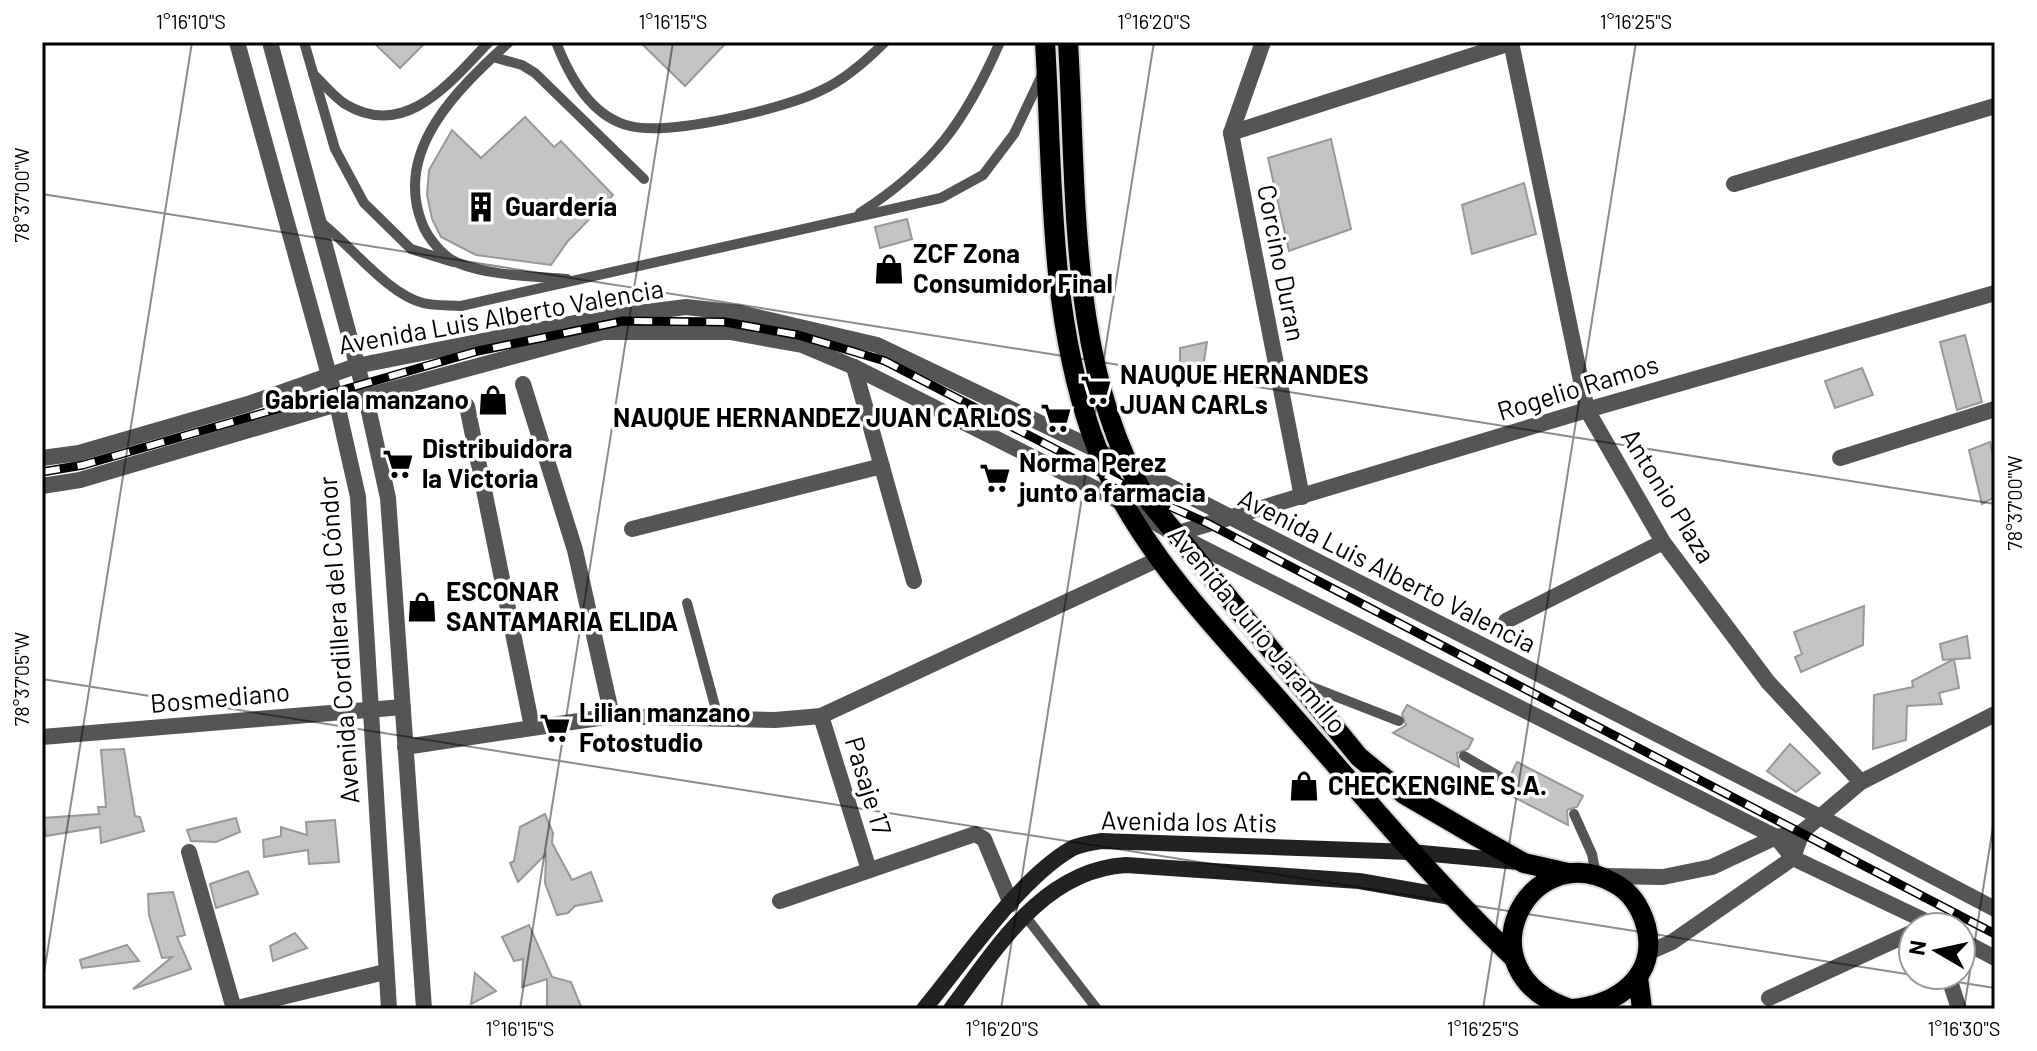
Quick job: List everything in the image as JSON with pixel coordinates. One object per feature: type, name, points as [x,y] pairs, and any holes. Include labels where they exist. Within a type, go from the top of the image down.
[{"type":"main road","name":"Avenida Julio Jaramillo","points":[[1045,42],[1059,289],[1068,351],[1098,452],[1122,502],[1161,558],[1411,852],[1451,897],[1513,957]]},
{"type":"main road","name":"Avenida Julio Jaramillo","points":[[1068,42],[1085,313],[1096,376],[1126,464],[1144,495],[1359,757],[1404,794],[1524,863],[1568,873]]},
{"type":"main road","name":"Avenida los Atis","points":[[924,1009],[1073,848],[1101,841],[1411,852],[1524,863]]},
{"type":"main road","name":"Avenida los Atis","points":[[951,1009],[1017,908],[1099,867],[1126,865],[1359,881],[1451,897]]},
{"type":"main road","points":[[1568,873],[1599,876],[1623,888],[1639,906],[1647,929],[1647,953],[1638,977],[1620,996],[1597,1008],[1571,1009],[1548,1005],[1525,982],[1513,957],[1512,935],[1518,913],[1530,894],[1547,881],[1568,873]]},
{"type":"main road","points":[[1638,977],[1642,1009]]},
{"type":"street","name":"Avenida Cordillera del Cóndor","points":[[237,42],[337,404],[358,497],[389,1009]]},
{"type":"street","name":"Avenida Cordillera del Cóndor","points":[[270,42],[366,398],[388,498],[424,1009]]},
{"type":"street","points":[[1231,133],[1263,42]]},
{"type":"street","points":[[1231,133],[1511,43]]},
{"type":"street","name":"Antonio Plaza","points":[[1511,43],[1587,410],[1663,542],[1768,682],[1861,782]]},
{"type":"street","points":[[1734,184],[1995,106]]},
{"type":"street","name":"Corcino Duran","points":[[1231,133],[1302,497]]},
{"type":"street","name":"Rogelio Ramos","points":[[1175,534],[1587,410],[1995,293]]},
{"type":"street","name":"Avenida Luis Alberto Valencia","points":[[42,458],[79,453],[248,404],[327,373],[356,366],[600,318],[686,307],[740,313],[877,345],[1126,464],[1995,909]]},
{"type":"street","name":"Avenida Luis Alberto Valencia","points":[[42,486],[80,480],[337,404],[603,332],[730,332],[802,345],[854,367],[1122,502],[1175,534],[1776,837],[1793,858],[1901,911]]},
{"type":"street","points":[[854,367],[914,581]]},
{"type":"street","points":[[523,384],[575,550],[612,716]]},
{"type":"street","points":[[467,406],[532,727]]},
{"type":"street","points":[[1840,458],[1995,409]]},
{"type":"street","points":[[632,529],[882,466]]},
{"type":"street","points":[[1506,621],[1663,542]]},
{"type":"street","points":[[405,747],[612,716],[775,720],[821,716],[1161,558]]},
{"type":"street","name":"Bosmediano","points":[[42,737],[403,707]]},
{"type":"street","points":[[1599,876],[1663,877],[1712,867],[1776,837],[1802,832],[1861,782],[1995,714]]},
{"type":"street","name":"Pasaje 17","points":[[821,716],[869,870]]},
{"type":"street","points":[[1647,953],[1672,942],[1793,858],[1802,832]]},
{"type":"street","points":[[780,901],[975,834],[984,839],[1017,908]]},
{"type":"street","points":[[189,852],[234,1009],[385,972]]},
{"type":"street","points":[[1769,998],[1897,939]]},
{"type":"street","points":[[1977,948],[1995,958]]},
{"type":"lane","points":[[304,42],[335,149],[364,203],[411,249],[497,272],[577,280]]},
{"type":"lane","points":[[313,74],[344,103],[368,114],[400,115],[430,102],[489,42]]},
{"type":"lane","points":[[455,262],[427,235],[415,206],[416,158],[435,121],[509,42]]},
{"type":"lane","points":[[556,42],[567,70],[599,111],[630,126],[669,128],[749,114],[823,90],[885,42]]},
{"type":"lane","points":[[854,217],[891,193],[942,146],[974,102],[1000,42]]},
{"type":"lane","points":[[493,57],[522,65],[535,73],[644,179]]},
{"type":"lane","points":[[318,220],[348,243],[379,278],[421,303],[461,306],[941,198],[983,175],[1014,134],[1047,66]]},
{"type":"lane","points":[[687,603],[718,717]]},
{"type":"lane","points":[[1296,681],[1399,721]]},
{"type":"lane","points":[[1464,756],[1507,781]]},
{"type":"lane","points":[[1574,814],[1599,876]]},
{"type":"lane","points":[[1017,908],[1097,1009]]},
{"type":"building","points":[[373,42],[426,42],[400,68]]},
{"type":"building","points":[[640,42],[727,42],[685,86]]},
{"type":"building","points":[[525,117],[554,147],[561,141],[613,195],[568,241],[551,265],[476,255],[441,237],[432,219],[427,195],[429,170],[452,130],[481,158]]},
{"type":"building","points":[[1331,139],[1351,229],[1289,251],[1268,158]]},
{"type":"building","points":[[1524,183],[1536,234],[1472,254],[1462,205]]},
{"type":"building","points":[[907,219],[912,239],[880,248],[875,227]]},
{"type":"building","points":[[1965,335],[1982,402],[1957,410],[1940,342]]},
{"type":"building","points":[[1207,342],[1201,379],[1180,381],[1180,348]]},
{"type":"building","points":[[1862,368],[1873,395],[1835,408],[1825,381]]},
{"type":"building","points":[[1990,442],[1995,465],[1995,497],[1982,504],[1969,450]]},
{"type":"building","points":[[1864,606],[1863,645],[1801,672],[1795,657],[1802,654],[1794,632]]},
{"type":"building","points":[[1967,636],[1970,658],[1943,660],[1940,644]]},
{"type":"building","points":[[1954,659],[1959,688],[1939,693],[1942,704],[1907,706],[1906,740],[1873,749],[1874,695],[1913,687],[1912,681]]},
{"type":"building","points":[[1407,705],[1473,739],[1468,749],[1457,753],[1459,767],[1393,733],[1406,725],[1402,714]]},
{"type":"building","points":[[1790,744],[1820,773],[1796,792],[1767,771]]},
{"type":"building","points":[[124,749],[135,816],[140,817],[144,831],[101,843],[100,827],[46,836],[43,818],[99,814],[98,807],[106,807],[101,750]]},
{"type":"building","points":[[1517,762],[1583,796],[1577,807],[1567,810],[1568,825],[1502,791],[1514,784],[1511,774]]},
{"type":"building","points":[[545,814],[553,833],[552,843],[572,880],[591,872],[602,901],[575,906],[568,913],[557,915],[545,883],[546,854],[518,882],[510,863],[514,861],[520,827]]},
{"type":"building","points":[[236,818],[240,832],[216,842],[191,841],[187,830]]},
{"type":"building","points":[[335,820],[339,862],[309,864],[308,850],[264,857],[263,840],[281,836],[281,827],[307,835],[306,822]]},
{"type":"building","points":[[248,871],[258,894],[216,908],[210,884]]},
{"type":"building","points":[[173,892],[185,935],[177,937],[191,969],[133,989],[172,957],[162,958],[149,915],[148,894]]},
{"type":"building","points":[[529,925],[552,977],[571,982],[582,1009],[547,1009],[547,979],[522,987],[523,959],[514,961],[502,937]]},
{"type":"building","points":[[295,933],[307,948],[273,961],[270,946]]},
{"type":"building","points":[[127,945],[139,961],[82,968],[80,960]]},
{"type":"building","points":[[475,973],[496,991],[471,1004]]},
{"type":"railway","points":[[42,472],[83,465],[478,351],[623,321],[725,322],[798,335],[885,361],[1144,495],[1207,523],[1995,934]]},
{"type":"place","name":"Guardería","points":[[481,207]]},
{"type":"place","name":"ZCF Zona Consumidor Final","points":[[889,269]]},
{"type":"place","name":"NAUQUE HERNANDES JUAN CARLs","points":[[1096,390]]},
{"type":"place","name":"Gabriela manzano","points":[[493,400]]},
{"type":"place","name":"NAUQUE HERNANDEZ JUAN CARLOS","points":[[1056,418]]},
{"type":"place","name":"Distribuidora la Victoria","points":[[398,464]]},
{"type":"place","name":"Norma Perez junto a farmacia","points":[[995,478]]},
{"type":"place","name":"ESCONAR SANTAMARIA ELIDA","points":[[422,607]]},
{"type":"place","name":"Lilian manzano Fotostudio","points":[[555,728]]},
{"type":"place","name":"CHECKENGINE S.A.","points":[[1304,786]]}]
